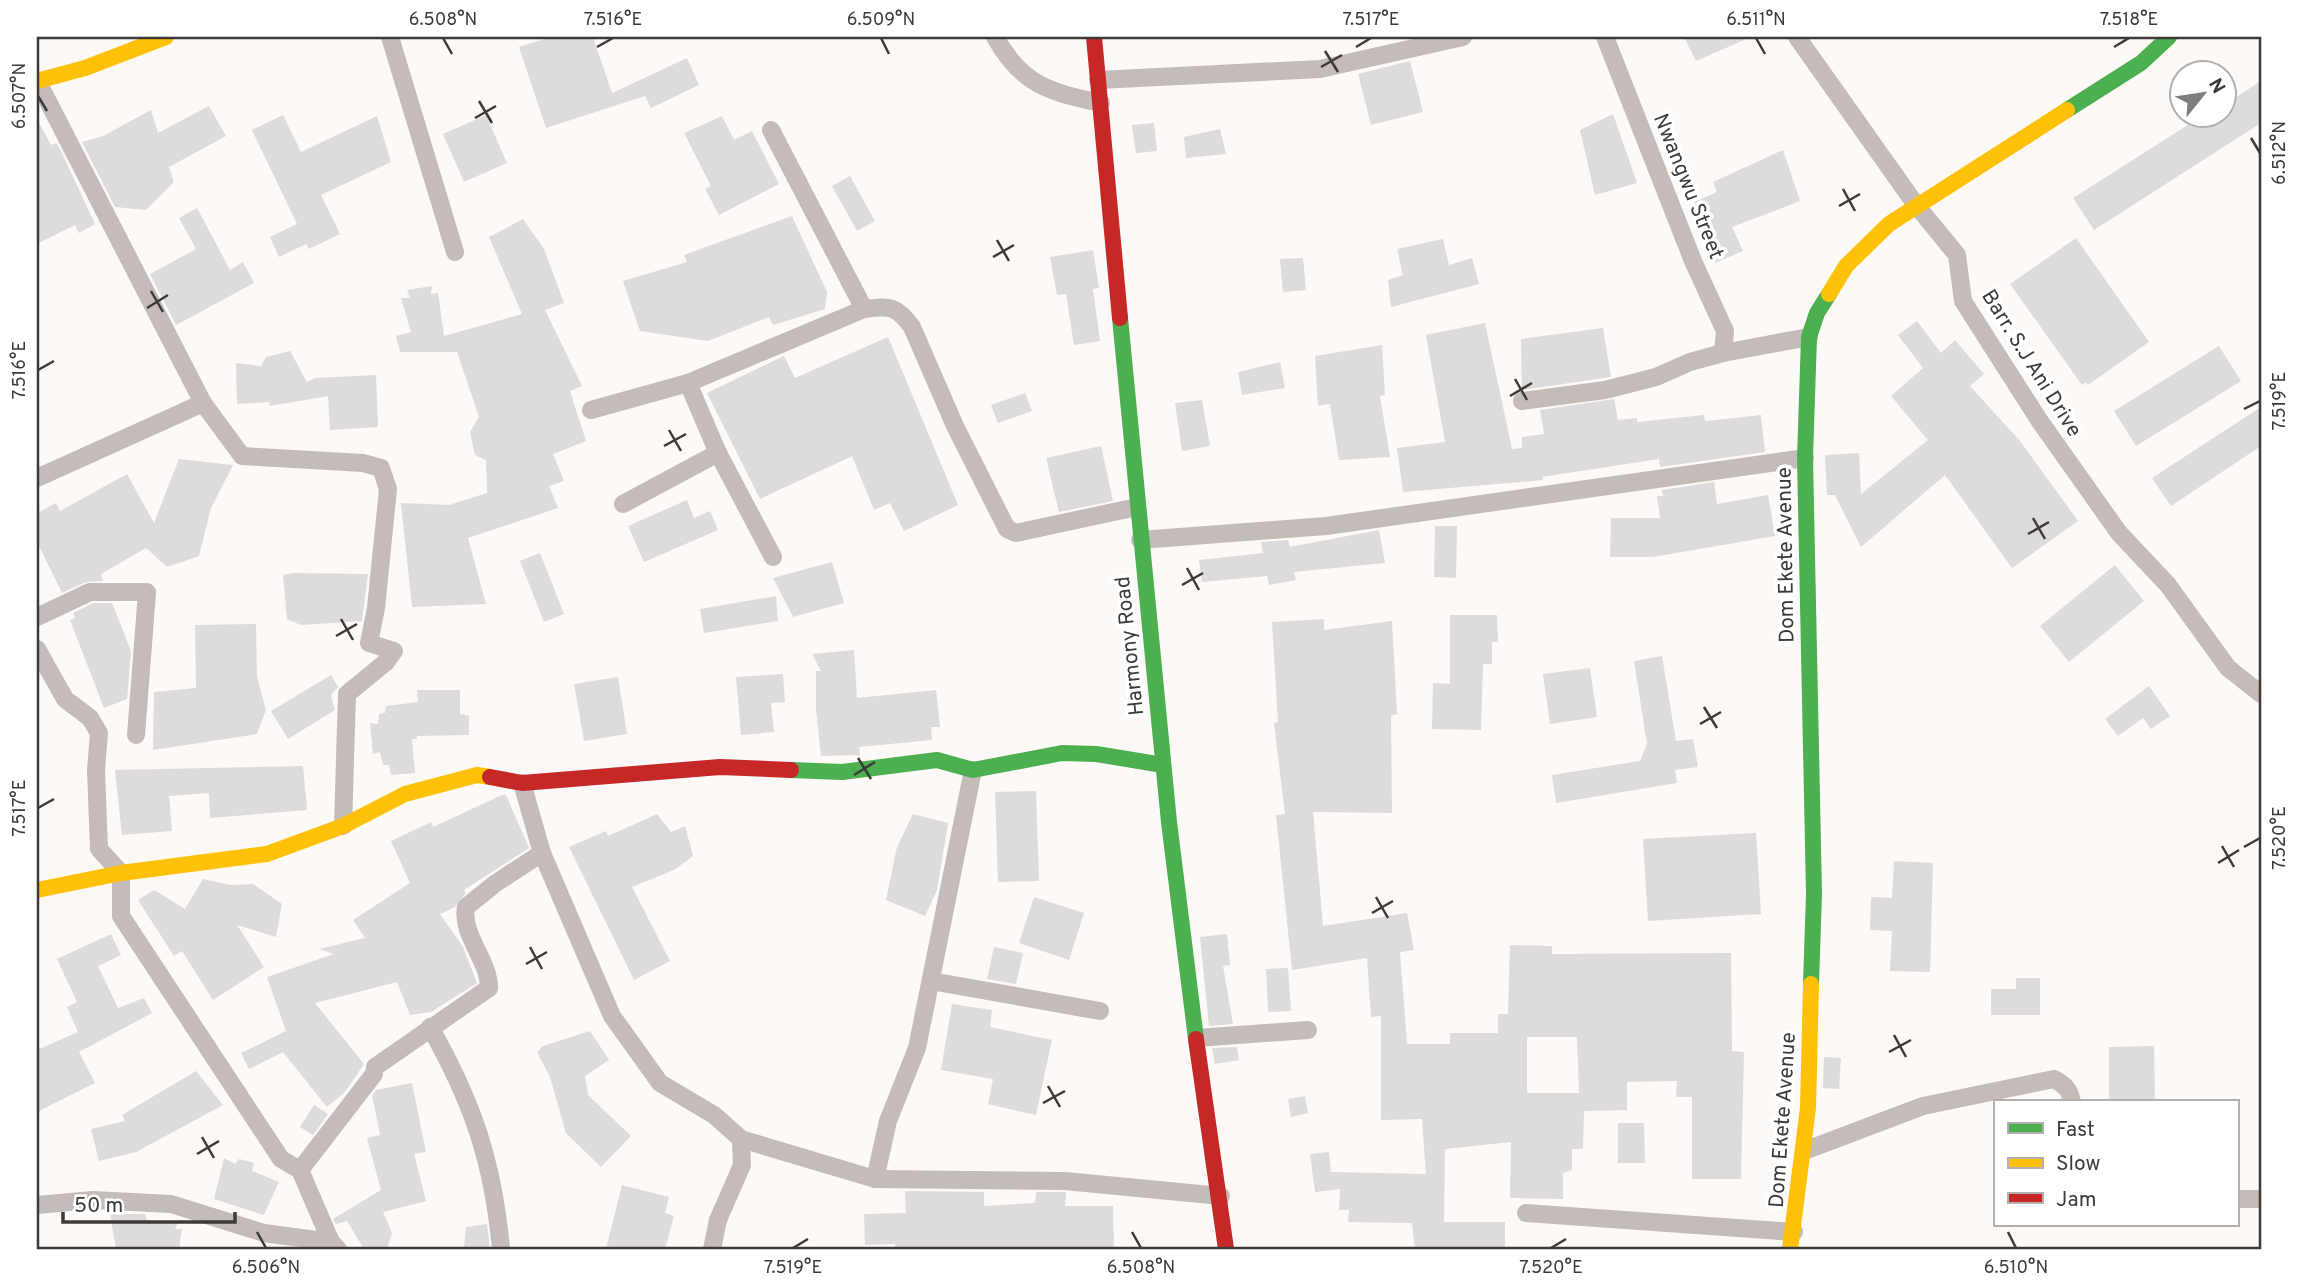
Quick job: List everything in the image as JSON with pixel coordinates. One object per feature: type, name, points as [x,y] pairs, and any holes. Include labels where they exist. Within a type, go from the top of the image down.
[{"type":"street","points":[[166,37],[85,68],[37,81],[203,403],[242,456],[363,463],[381,468],[388,489],[376,608],[369,643],[394,652],[386,662],[347,694],[343,826]]},
{"type":"street","points":[[390,37],[455,252]]},
{"type":"street","points":[[995,37],[1008,60],[1038,86],[1101,103]]},
{"type":"street","name":"Harmony Road","points":[[1094,37],[1140,540],[1188,1000],[1221,1196],[1226,1249]]},
{"type":"street","points":[[1098,80],[1320,69],[1463,37]]},
{"type":"street","name":"Nwangwu Street","points":[[1605,37],[1693,261],[1725,331],[1723,353]]},
{"type":"street","name":"Barr. S.J Ani Drive","points":[[1797,37],[1916,205],[1957,255],[1963,301],[2039,420],[2119,533],[2168,585],[2228,668],[2261,694]]},
{"type":"street","name":"Dom Ekete Avenue","points":[[1792,1241],[1804,1151],[1814,894],[1805,458],[1809,337],[1817,313],[1846,266],[1889,224],[2141,63],[2169,37]]},
{"type":"street","points":[[771,130],[864,309]]},
{"type":"street","points":[[591,410],[688,383],[864,309],[889,306],[903,314],[912,327],[955,426],[1007,529],[1016,533],[1137,507]]},
{"type":"street","points":[[1522,401],[1605,390],[1656,377],[1690,362],[1723,353],[1809,337]]},
{"type":"street","points":[[688,383],[718,453],[773,557]]},
{"type":"street","points":[[37,478],[203,403]]},
{"type":"street","points":[[623,505],[718,453]]},
{"type":"street","points":[[1140,540],[1326,526],[1805,458]]},
{"type":"street","points":[[37,617],[90,592],[147,592],[136,735]]},
{"type":"street","points":[[37,649],[65,699],[90,718],[99,733],[96,770],[99,849],[121,873],[121,916],[281,1159],[300,1170],[334,1246]]},
{"type":"street","points":[[37,890],[121,873],[267,854],[343,826],[405,794],[477,775],[522,783],[720,767],[842,772],[937,760],[973,770],[1062,753],[1096,754],[1163,765]]},
{"type":"street","points":[[875,1179],[888,1121],[917,1048],[973,770]]},
{"type":"street","points":[[522,783],[542,853],[612,1016],[660,1083],[714,1115],[741,1139],[875,1179],[1065,1181],[1221,1196]]},
{"type":"street","points":[[300,1170],[374,1074],[375,1067],[489,988],[489,977],[464,920],[466,908],[496,883],[542,853]]},
{"type":"street","points":[[931,981],[1100,1011]]},
{"type":"street","points":[[430,1027],[453,1068],[483,1139],[495,1194],[500,1249]]},
{"type":"street","points":[[1196,1038],[1308,1030]]},
{"type":"street","points":[[1804,1151],[1923,1106],[2054,1079],[2071,1093],[2072,1100]]},
{"type":"street","points":[[712,1249],[718,1220],[742,1165],[741,1139]]},
{"type":"street","points":[[2238,1199],[2261,1199]]},
{"type":"street","points":[[37,1205],[93,1200],[171,1203],[264,1233],[334,1246]]},
{"type":"street","points":[[1527,1213],[1792,1241]]},
{"type":"building","points":[[551,37],[593,37],[612,93],[687,58],[699,85],[651,108],[645,96],[546,128],[519,47]]},
{"type":"building","points":[[1684,37],[1751,37],[1696,61]]},
{"type":"building","points":[[1410,61],[1423,112],[1371,125],[1358,74]]},
{"type":"building","points":[[2261,81],[2261,123],[2094,230],[2073,198],[2180,130],[2238,130],[2238,96]]},
{"type":"building","points":[[209,106],[226,136],[169,167],[174,182],[146,210],[115,207],[82,142],[103,136],[151,110],[158,133]]},
{"type":"building","points":[[1613,114],[1637,183],[1595,195],[1580,130]]},
{"type":"building","points":[[283,115],[301,152],[377,116],[391,162],[321,195],[340,234],[309,249],[306,244],[279,257],[270,237],[297,224],[252,130]]},
{"type":"building","points":[[486,115],[507,163],[464,182],[443,134]]},
{"type":"building","points":[[722,116],[734,140],[752,131],[779,184],[719,215],[705,189],[711,186],[684,133]]},
{"type":"building","points":[[37,119],[51,145],[56,143],[60,149],[95,224],[79,233],[75,225],[37,244]]},
{"type":"building","points":[[1154,123],[1157,151],[1136,153],[1132,125]]},
{"type":"building","points":[[1220,129],[1226,154],[1186,158],[1184,137]]},
{"type":"building","points":[[1783,150],[1800,201],[1732,227],[1743,251],[1715,263],[1690,204],[1717,192],[1713,182]]},
{"type":"building","points":[[850,176],[875,221],[857,231],[832,186]]},
{"type":"building","points":[[197,208],[230,270],[243,262],[254,283],[176,325],[150,274],[196,249],[179,218]]},
{"type":"building","points":[[792,216],[827,292],[825,309],[773,325],[769,317],[708,341],[640,331],[623,281],[687,262],[684,255]]},
{"type":"building","points":[[523,219],[544,249],[564,303],[545,310],[582,386],[570,391],[586,441],[553,454],[564,481],[549,486],[558,508],[468,538],[486,604],[412,607],[401,503],[449,505],[487,493],[486,460],[475,455],[470,432],[479,417],[457,352],[400,352],[396,336],[411,332],[401,298],[410,298],[407,290],[432,286],[431,294],[438,293],[444,336],[522,314],[489,237]]},
{"type":"building","points":[[2076,238],[2149,342],[2088,385],[2086,382],[2082,385],[2010,284]]},
{"type":"building","points":[[1443,239],[1449,265],[1472,258],[1479,284],[1391,307],[1388,280],[1403,275],[1397,249]]},
{"type":"building","points":[[1093,250],[1099,288],[1093,289],[1100,341],[1074,345],[1066,294],[1057,295],[1050,257]]},
{"type":"building","points":[[1303,258],[1306,290],[1283,292],[1280,259]]},
{"type":"building","points":[[1917,321],[1941,353],[1955,340],[1984,374],[1970,386],[2020,441],[2078,521],[2012,568],[1945,475],[1861,547],[1835,495],[1827,495],[1825,455],[1859,453],[1861,494],[1928,440],[1891,396],[1923,368],[1898,335]]},
{"type":"building","points":[[1485,323],[1512,449],[1522,448],[1522,437],[1544,434],[1540,410],[1614,399],[1618,420],[1637,418],[1637,422],[1704,415],[1705,421],[1761,415],[1765,452],[1660,467],[1659,459],[1542,477],[1543,480],[1403,492],[1397,448],[1445,442],[1426,335]]},
{"type":"building","points":[[1603,328],[1611,377],[1522,390],[1521,339]]},
{"type":"building","points":[[888,337],[958,505],[904,531],[890,503],[874,510],[852,456],[760,499],[707,393],[784,356],[795,378]]},
{"type":"building","points":[[1382,345],[1385,395],[1380,396],[1390,457],[1339,460],[1330,404],[1318,406],[1315,356]]},
{"type":"building","points":[[2219,346],[2241,381],[2136,446],[2114,411]]},
{"type":"building","points":[[290,351],[307,382],[315,378],[376,375],[378,427],[330,430],[328,396],[270,406],[269,402],[237,404],[236,363],[261,366],[266,357]]},
{"type":"building","points":[[1280,362],[1285,388],[1242,395],[1238,372]]},
{"type":"building","points":[[1025,393],[1032,411],[998,423],[991,405]]},
{"type":"building","points":[[1202,400],[1210,446],[1182,451],[1175,403]]},
{"type":"building","points":[[2261,407],[2261,446],[2171,506],[2152,478]]},
{"type":"building","points":[[1101,446],[1113,501],[1059,512],[1046,458]]},
{"type":"building","points":[[179,459],[233,465],[211,508],[199,556],[167,567],[146,548],[101,574],[103,581],[86,582],[62,593],[37,542],[37,513],[56,503],[60,511],[127,474],[154,523]]},
{"type":"building","points":[[1714,482],[1717,504],[1768,495],[1775,536],[1653,557],[1610,557],[1611,518],[1660,518],[1657,496],[1663,496],[1662,490]]},
{"type":"building","points":[[687,500],[694,518],[710,511],[718,530],[644,562],[628,526]]},
{"type":"building","points":[[1435,526],[1457,526],[1456,578],[1434,577]]},
{"type":"building","points":[[1379,530],[1385,563],[1294,572],[1296,580],[1269,585],[1267,576],[1202,582],[1199,560],[1263,553],[1261,542],[1288,540],[1290,547]]},
{"type":"building","points":[[540,553],[564,614],[544,622],[520,561]]},
{"type":"building","points":[[832,562],[844,603],[793,617],[773,578]]},
{"type":"building","points":[[2115,565],[2144,601],[2069,662],[2040,626]]},
{"type":"building","points":[[368,574],[362,621],[301,625],[287,619],[283,575]]},
{"type":"building","points":[[776,596],[778,621],[704,633],[700,609]]},
{"type":"building","points":[[93,603],[112,603],[131,651],[127,699],[104,708],[70,620],[75,618],[73,613]]},
{"type":"building","points":[[1450,615],[1497,615],[1498,642],[1492,642],[1492,664],[1483,664],[1481,730],[1432,729],[1433,683],[1450,684]]},
{"type":"building","points":[[1324,619],[1324,630],[1392,621],[1397,714],[1391,716],[1392,813],[1313,812],[1323,926],[1407,913],[1414,950],[1400,952],[1407,1044],[1450,1044],[1450,1033],[1498,1033],[1498,1014],[1508,1014],[1510,945],[1552,946],[1552,954],[1731,953],[1732,1051],[1744,1052],[1741,1179],[1692,1179],[1692,1097],[1676,1097],[1677,1081],[1627,1082],[1627,1110],[1584,1111],[1583,1149],[1572,1149],[1572,1170],[1563,1173],[1563,1199],[1510,1198],[1511,1142],[1445,1149],[1444,1222],[1505,1222],[1505,1249],[1415,1249],[1412,1223],[1348,1222],[1349,1210],[1339,1210],[1340,1189],[1315,1192],[1310,1154],[1329,1152],[1331,1172],[1426,1174],[1422,1119],[1381,1120],[1381,1016],[1371,1017],[1367,958],[1292,970],[1276,815],[1285,814],[1274,723],[1278,722],[1272,622]],"holes":[[[1527,1037],[1577,1037],[1579,1093],[1527,1093]]]},
{"type":"building","points":[[256,624],[257,677],[266,710],[257,734],[153,750],[154,692],[196,688],[195,625]]},
{"type":"building","points":[[854,650],[857,698],[936,690],[940,727],[931,727],[932,740],[859,747],[860,755],[821,756],[816,709],[816,671],[821,671],[812,654]]},
{"type":"building","points":[[1662,656],[1676,741],[1693,739],[1698,767],[1675,770],[1677,783],[1556,803],[1552,775],[1640,761],[1647,744],[1634,661]]},
{"type":"building","points":[[1590,668],[1597,717],[1550,724],[1543,674]]},
{"type":"building","points":[[783,674],[785,702],[771,703],[774,732],[741,735],[736,677]]},
{"type":"building","points":[[331,675],[338,687],[331,695],[335,710],[288,739],[271,711]]},
{"type":"building","points":[[618,677],[627,734],[584,741],[574,684]]},
{"type":"building","points":[[2149,686],[2170,716],[2151,729],[2143,718],[2118,736],[2105,719]]},
{"type":"building","points":[[417,690],[460,690],[460,714],[469,716],[469,735],[417,736],[417,739],[412,739],[415,773],[391,775],[389,765],[383,765],[380,752],[373,754],[370,723],[378,724],[379,714],[385,713],[386,706],[418,702]]},
{"type":"building","points":[[303,766],[307,810],[210,818],[209,793],[169,796],[172,831],[122,835],[115,770]]},
{"type":"building","points":[[1036,791],[1039,881],[998,882],[995,792]]},
{"type":"building","points":[[506,795],[529,848],[464,890],[466,893],[455,907],[440,914],[463,947],[477,983],[431,1012],[410,1015],[397,982],[315,1003],[364,1064],[345,1092],[327,1107],[283,1052],[249,1069],[241,1053],[286,1031],[267,977],[334,954],[319,949],[365,938],[353,920],[410,883],[391,841],[431,822],[433,827]]},
{"type":"building","points":[[657,814],[671,832],[685,826],[693,856],[674,870],[632,887],[670,961],[634,980],[569,847],[606,831],[608,836]]},
{"type":"building","points":[[913,814],[948,823],[937,890],[925,916],[886,900],[897,847]]},
{"type":"building","points":[[1756,833],[1761,914],[1648,921],[1643,839]]},
{"type":"building","points":[[1894,861],[1933,863],[1930,972],[1890,971],[1892,931],[1870,930],[1871,897],[1892,898]]},
{"type":"building","points":[[203,879],[230,885],[253,884],[282,904],[276,937],[237,925],[264,967],[213,1000],[182,951],[174,956],[138,900],[154,890],[185,909]]},
{"type":"building","points":[[1034,897],[1084,913],[1069,960],[1019,943]]},
{"type":"building","points":[[111,934],[121,955],[98,966],[118,1008],[144,998],[152,1013],[79,1052],[95,1083],[37,1112],[37,1050],[78,1032],[67,1007],[77,1002],[57,959]]},
{"type":"building","points":[[1227,934],[1230,965],[1223,966],[1233,1024],[1209,1026],[1200,937]]},
{"type":"building","points":[[994,947],[1023,953],[1016,984],[987,979]]},
{"type":"building","points":[[1288,968],[1291,1011],[1268,1012],[1266,969]]},
{"type":"building","points":[[2016,978],[2040,978],[2040,1015],[1991,1015],[1991,989],[2016,989]]},
{"type":"building","points":[[952,1004],[992,1010],[990,1027],[1052,1040],[1036,1115],[988,1104],[993,1079],[941,1070]]},
{"type":"building","points":[[590,1031],[609,1060],[585,1076],[588,1095],[631,1136],[601,1167],[566,1133],[550,1077],[537,1052],[543,1046]]},
{"type":"building","points":[[2154,1046],[2155,1100],[2109,1100],[2109,1047]]},
{"type":"building","points":[[1237,1047],[1239,1060],[1215,1064],[1212,1048]]},
{"type":"building","points":[[1824,1057],[1841,1058],[1839,1089],[1823,1088]]},
{"type":"building","points":[[196,1071],[223,1105],[136,1152],[99,1161],[91,1129],[125,1121],[122,1115]]},
{"type":"building","points":[[412,1083],[426,1152],[414,1154],[426,1201],[383,1212],[392,1233],[387,1249],[364,1249],[347,1221],[336,1224],[333,1219],[381,1190],[367,1138],[380,1135],[372,1095],[376,1090]]},
{"type":"building","points":[[1305,1096],[1308,1113],[1291,1117],[1288,1099]]},
{"type":"building","points":[[314,1105],[328,1114],[313,1135],[300,1127]]},
{"type":"building","points":[[1618,1123],[1644,1123],[1645,1163],[1618,1163]]},
{"type":"building","points":[[224,1158],[235,1164],[239,1159],[254,1163],[252,1171],[279,1182],[264,1215],[214,1199]]},
{"type":"building","points":[[622,1185],[669,1197],[665,1213],[674,1216],[665,1249],[606,1249]]},
{"type":"building","points":[[905,1191],[984,1192],[984,1206],[1035,1203],[1036,1192],[1066,1192],[1065,1206],[1113,1206],[1114,1249],[895,1249],[895,1244],[865,1245],[864,1214],[906,1213]]},
{"type":"building","points":[[110,1214],[145,1214],[147,1221],[178,1222],[175,1229],[182,1229],[179,1249],[116,1249]]},
{"type":"building","points":[[487,1224],[490,1249],[464,1249],[466,1227]]},
{"type":"traffic: fast","points":[[2067,110],[2141,63],[2169,37]]},
{"type":"traffic: fast","points":[[1811,984],[1814,894],[1805,458],[1809,337],[1817,313],[1829,294]]},
{"type":"traffic: fast","points":[[1120,318],[1169,822],[1196,1039]]},
{"type":"traffic: fast","points":[[791,770],[842,772],[937,760],[973,770],[1062,753],[1096,754],[1163,765]]},
{"type":"traffic: slow","points":[[37,81],[85,68],[166,37]]},
{"type":"traffic: slow","points":[[1829,294],[1846,266],[1889,224],[2067,110]]},
{"type":"traffic: slow","points":[[37,890],[121,873],[267,854],[343,826],[405,794],[477,775],[490,777]]},
{"type":"traffic: slow","points":[[1790,1249],[1808,1108],[1811,984]]},
{"type":"traffic: jam","points":[[1094,37],[1120,318]]},
{"type":"traffic: jam","points":[[490,777],[522,783],[720,767],[791,770]]},
{"type":"traffic: jam","points":[[1196,1039],[1226,1249]]}]
